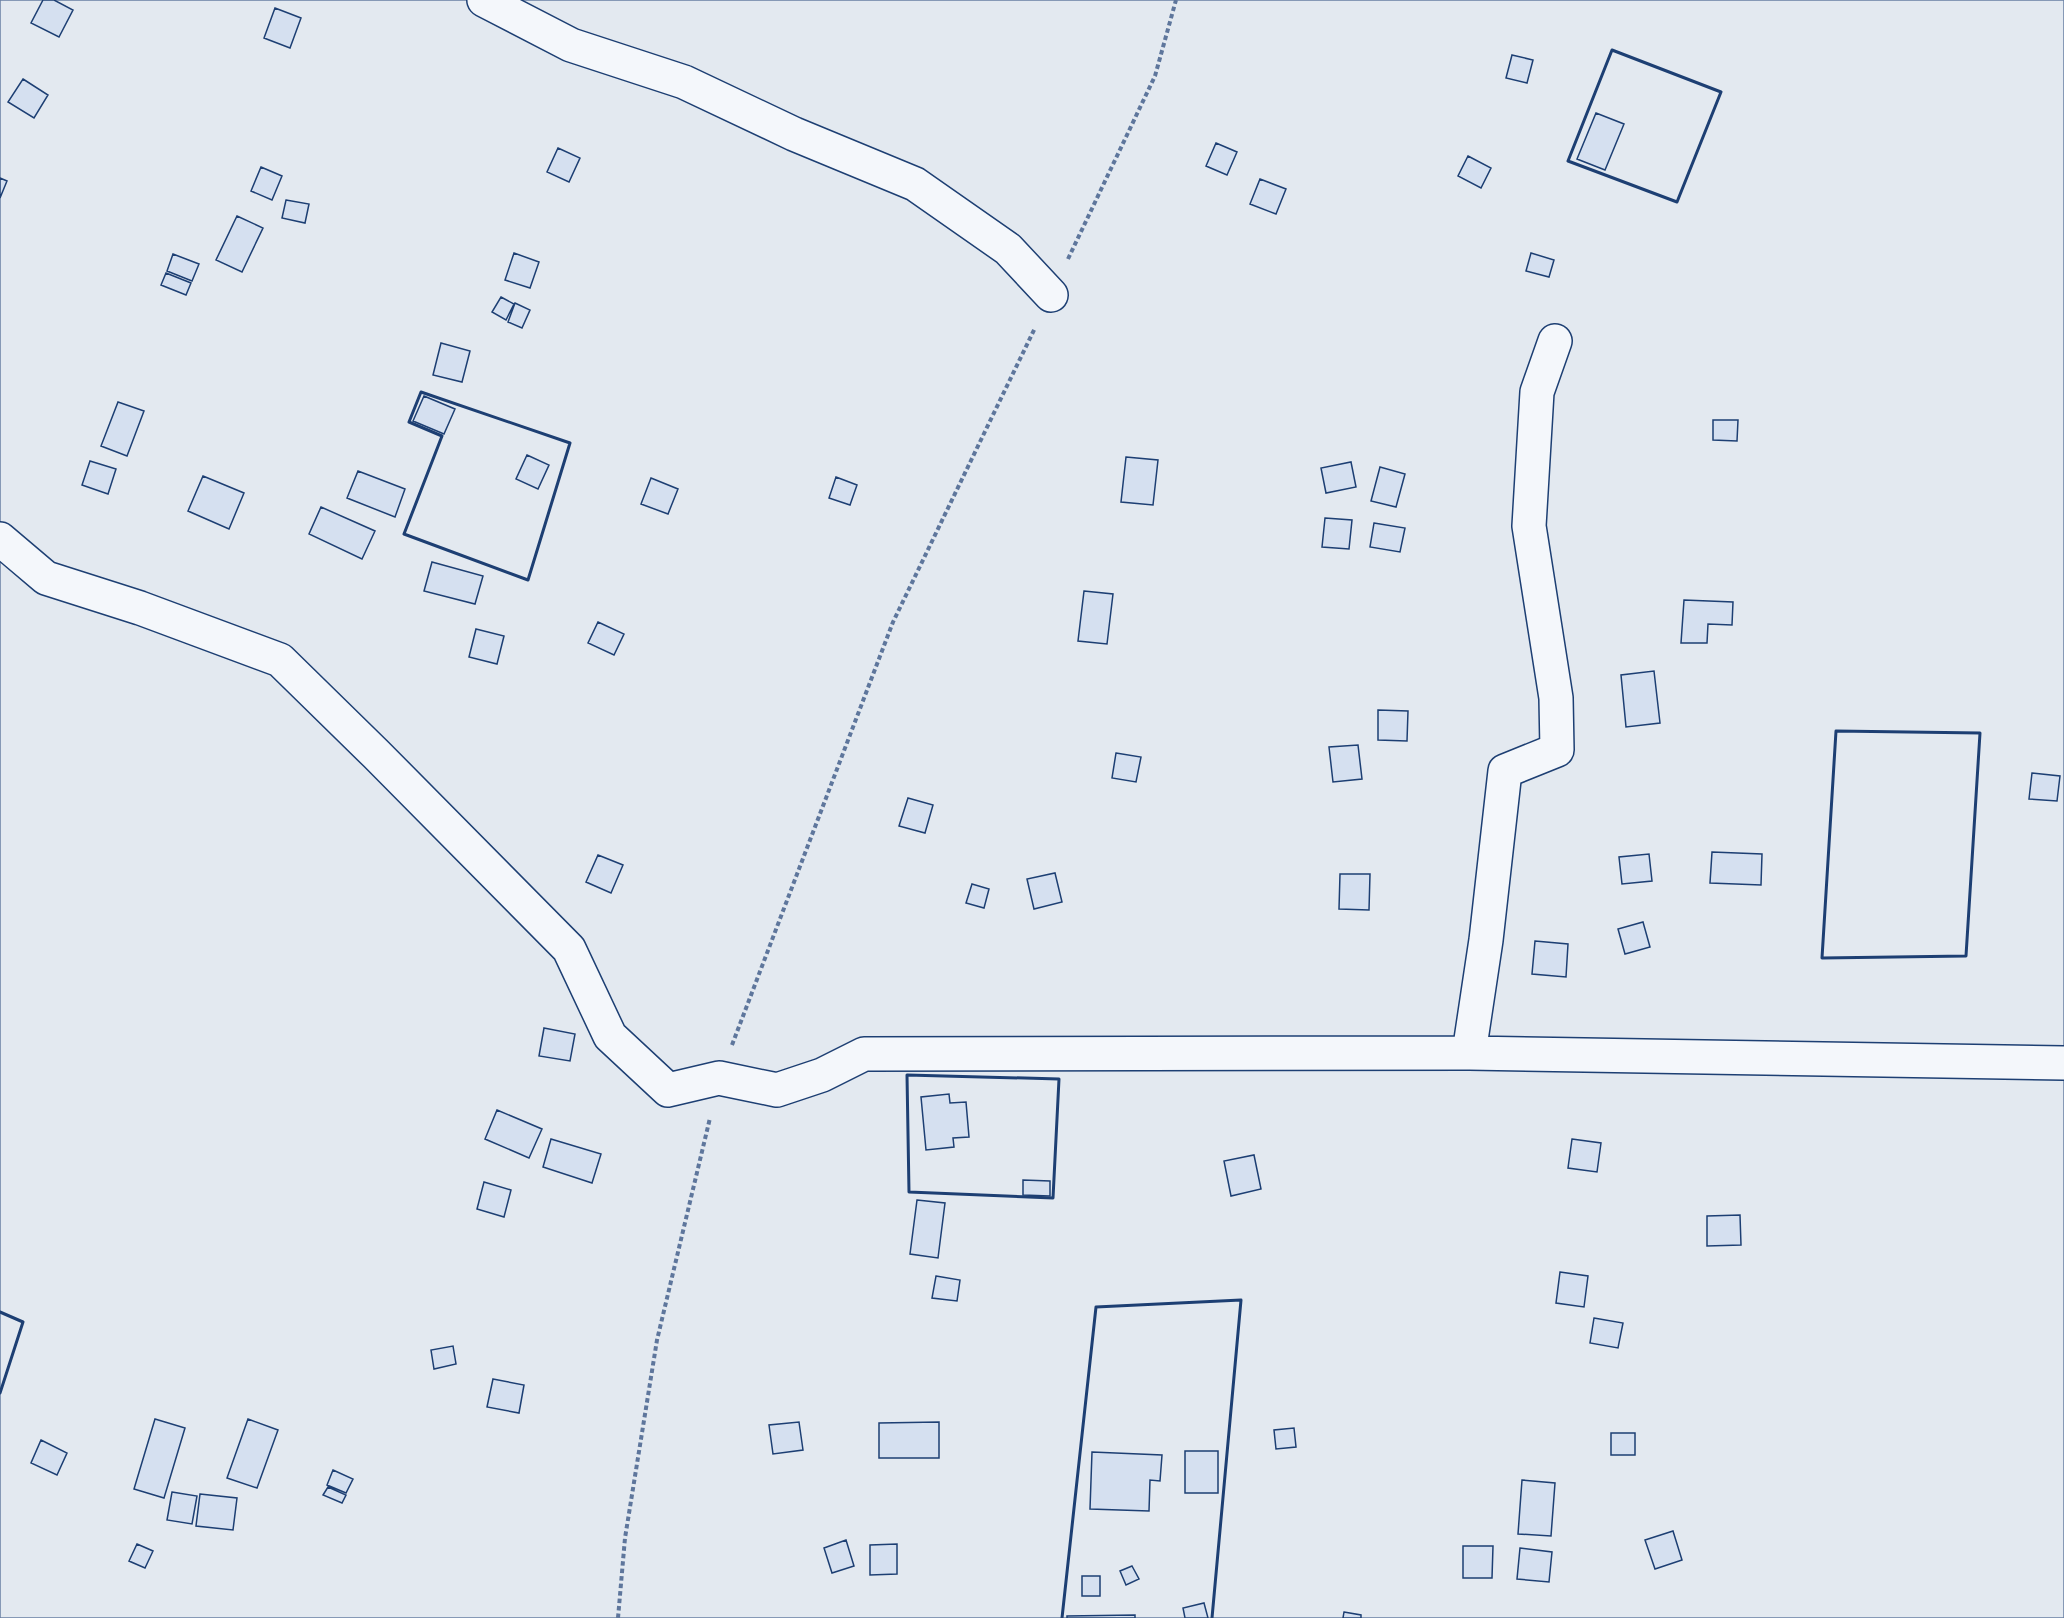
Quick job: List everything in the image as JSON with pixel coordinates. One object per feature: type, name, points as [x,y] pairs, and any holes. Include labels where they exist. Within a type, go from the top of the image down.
[{"type":"street","points":[[484,0],[571,45],[684,82],[795,134],[915,184],[1008,249],[1051,295]]},
{"type":"street","points":[[1469,1053],[1486,940],[1505,771],[1557,750],[1556,698],[1529,526],[1537,392],[1555,341]]},
{"type":"street","points":[[0,539],[46,578],[140,608],[280,660],[569,949],[610,1036],[668,1090],[719,1078],[777,1090],[822,1075],[864,1054],[1469,1053],[2064,1063]]},
{"type":"path","points":[[618,1618],[625,1538],[657,1340],[719,1078],[893,622],[1155,76],[1176,0]]},
{"type":"shaded area","points":[[0,0],[2064,0],[2064,1618],[0,1618]]},
{"type":"building","points":[[43,0],[54,0],[73,10],[59,37],[31,23]]},
{"type":"building","points":[[275,8],[301,18],[290,48],[264,38]]},
{"type":"building","points":[[1512,55],[1533,60],[1527,83],[1506,78]]},
{"type":"building","points":[[23,79],[48,95],[34,118],[8,102]]},
{"type":"building","points":[[1596,113],[1624,124],[1605,170],[1577,159]]},
{"type":"building","points":[[1216,143],[1237,152],[1227,175],[1206,166]]},
{"type":"building","points":[[558,148],[580,158],[569,182],[547,172]]},
{"type":"building","points":[[1468,156],[1491,168],[1481,188],[1458,176]]},
{"type":"building","points":[[261,167],[282,176],[272,200],[251,191]]},
{"type":"building","points":[[0,178],[7,181],[0,198]]},
{"type":"building","points":[[1260,179],[1286,189],[1276,214],[1250,204]]},
{"type":"building","points":[[286,200],[309,204],[305,223],[282,218]]},
{"type":"building","points":[[237,216],[263,228],[242,272],[216,260]]},
{"type":"building","points":[[514,253],[539,262],[530,288],[505,280]]},
{"type":"building","points":[[1531,253],[1554,260],[1549,277],[1526,271]]},
{"type":"building","points":[[173,254],[199,264],[192,281],[167,271]]},
{"type":"building","points":[[166,273],[191,283],[186,295],[161,285]]},
{"type":"building","points":[[501,297],[514,304],[506,320],[492,312]]},
{"type":"building","points":[[515,303],[530,310],[522,328],[508,322]]},
{"type":"building","points":[[441,343],[470,351],[462,382],[433,375]]},
{"type":"building","points":[[424,396],[455,409],[444,434],[413,421]]},
{"type":"building","points":[[118,402],[144,411],[127,456],[101,446]]},
{"type":"building","points":[[1713,420],[1738,420],[1737,441],[1713,440]]},
{"type":"building","points":[[527,455],[549,465],[538,489],[516,479]]},
{"type":"building","points":[[1126,457],[1158,460],[1153,505],[1121,502]]},
{"type":"building","points":[[90,461],[116,469],[108,494],[82,485]]},
{"type":"building","points":[[1351,462],[1356,487],[1326,493],[1321,468]]},
{"type":"building","points":[[1380,467],[1405,474],[1396,507],[1371,501]]},
{"type":"building","points":[[358,471],[405,489],[395,517],[347,498]]},
{"type":"building","points":[[203,476],[244,493],[229,529],[188,511]]},
{"type":"building","points":[[836,477],[857,485],[850,505],[829,498]]},
{"type":"building","points":[[651,478],[678,489],[668,514],[641,504]]},
{"type":"building","points":[[321,507],[375,531],[362,559],[309,534]]},
{"type":"building","points":[[1325,518],[1352,520],[1349,549],[1322,547]]},
{"type":"building","points":[[1374,523],[1405,528],[1400,552],[1370,547]]},
{"type":"building","points":[[432,562],[483,576],[475,604],[424,591]]},
{"type":"building","points":[[1084,591],[1113,594],[1107,644],[1078,641]]},
{"type":"building","points":[[1684,600],[1733,602],[1732,625],[1708,624],[1707,643],[1681,643]]},
{"type":"building","points":[[598,622],[624,634],[614,655],[588,643]]},
{"type":"building","points":[[476,629],[504,636],[497,664],[469,657]]},
{"type":"building","points":[[1654,671],[1660,723],[1626,727],[1621,675]]},
{"type":"building","points":[[1378,710],[1408,711],[1407,741],[1378,740]]},
{"type":"building","points":[[1358,745],[1362,779],[1333,782],[1329,747]]},
{"type":"building","points":[[1116,753],[1141,757],[1136,782],[1112,778]]},
{"type":"building","points":[[2032,773],[2060,776],[2057,801],[2029,799]]},
{"type":"building","points":[[908,798],[933,805],[925,833],[899,826]]},
{"type":"building","points":[[1712,852],[1762,854],[1761,885],[1710,883]]},
{"type":"building","points":[[1649,854],[1652,881],[1622,884],[1619,857]]},
{"type":"building","points":[[598,855],[623,865],[611,893],[586,882]]},
{"type":"building","points":[[1055,873],[1062,902],[1034,909],[1027,879]]},
{"type":"building","points":[[1340,874],[1370,874],[1369,910],[1339,909]]},
{"type":"building","points":[[972,884],[989,889],[984,908],[966,903]]},
{"type":"building","points":[[1643,922],[1650,947],[1625,954],[1618,929]]},
{"type":"building","points":[[1535,941],[1568,944],[1566,977],[1532,974]]},
{"type":"building","points":[[544,1028],[575,1034],[570,1061],[539,1056]]},
{"type":"building","points":[[949,1094],[950,1103],[966,1102],[969,1137],[953,1138],[954,1147],[926,1150],[921,1097]]},
{"type":"building","points":[[497,1110],[542,1129],[529,1158],[485,1139]]},
{"type":"building","points":[[551,1139],[601,1154],[592,1183],[543,1167]]},
{"type":"building","points":[[1572,1139],[1601,1143],[1597,1172],[1568,1168]]},
{"type":"building","points":[[1254,1155],[1261,1189],[1231,1196],[1224,1161]]},
{"type":"building","points":[[1023,1180],[1050,1181],[1050,1196],[1023,1195]]},
{"type":"building","points":[[484,1182],[511,1190],[504,1217],[477,1209]]},
{"type":"building","points":[[917,1200],[945,1203],[938,1258],[910,1254]]},
{"type":"building","points":[[1740,1215],[1741,1245],[1707,1246],[1707,1216]]},
{"type":"building","points":[[1560,1272],[1588,1276],[1584,1307],[1556,1303]]},
{"type":"building","points":[[936,1276],[960,1280],[957,1301],[932,1298]]},
{"type":"building","points":[[1594,1318],[1623,1323],[1618,1348],[1590,1343]]},
{"type":"building","points":[[453,1346],[456,1364],[434,1369],[431,1350]]},
{"type":"building","points":[[493,1379],[524,1385],[519,1413],[487,1407]]},
{"type":"building","points":[[155,1419],[185,1428],[164,1498],[134,1489]]},
{"type":"building","points":[[248,1419],[278,1430],[257,1488],[227,1478]]},
{"type":"building","points":[[799,1422],[803,1450],[773,1454],[769,1425]]},
{"type":"building","points":[[939,1422],[939,1458],[879,1458],[879,1423]]},
{"type":"building","points":[[1294,1428],[1296,1447],[1276,1449],[1274,1430]]},
{"type":"building","points":[[1611,1433],[1635,1433],[1635,1455],[1611,1455]]},
{"type":"building","points":[[41,1440],[67,1453],[57,1475],[31,1463]]},
{"type":"building","points":[[1185,1451],[1218,1451],[1218,1493],[1185,1493]]},
{"type":"building","points":[[1092,1452],[1162,1455],[1160,1481],[1150,1480],[1149,1511],[1090,1509]]},
{"type":"building","points":[[333,1470],[353,1479],[346,1493],[327,1485]]},
{"type":"building","points":[[1522,1480],[1555,1483],[1551,1536],[1518,1534]]},
{"type":"building","points":[[328,1487],[346,1495],[342,1503],[323,1495]]},
{"type":"building","points":[[172,1492],[197,1496],[192,1524],[167,1520]]},
{"type":"building","points":[[200,1494],[237,1498],[233,1530],[196,1526]]},
{"type":"building","points":[[1673,1531],[1682,1560],[1655,1569],[1645,1540]]},
{"type":"building","points":[[846,1540],[854,1566],[832,1573],[824,1548]]},
{"type":"building","points":[[137,1544],[153,1551],[145,1568],[129,1561]]},
{"type":"building","points":[[897,1544],[897,1574],[870,1575],[870,1545]]},
{"type":"building","points":[[1463,1546],[1493,1546],[1492,1578],[1463,1578]]},
{"type":"building","points":[[1520,1548],[1552,1552],[1549,1582],[1517,1579]]},
{"type":"building","points":[[1132,1566],[1139,1579],[1126,1585],[1120,1571]]},
{"type":"building","points":[[1082,1576],[1100,1576],[1100,1596],[1082,1596]]},
{"type":"building","points":[[1204,1603],[1208,1618],[1185,1618],[1183,1608]]},
{"type":"building","points":[[1344,1612],[1361,1615],[1361,1618],[1343,1618]]},
{"type":"building","points":[[1135,1615],[1135,1618],[1067,1618],[1067,1616]]},
{"type":"wall","points":[[1612,50],[1721,92],[1677,202],[1568,161],[1612,50]]},
{"type":"wall","points":[[421,392],[570,443],[528,580],[404,534],[442,436],[409,422],[421,392]]},
{"type":"wall","points":[[1836,731],[1980,733],[1966,956],[1822,958],[1836,731]]},
{"type":"wall","points":[[907,1075],[1059,1079],[1053,1198],[909,1192],[907,1075]]},
{"type":"wall","points":[[1062,1618],[1096,1307],[1241,1300],[1212,1618]]},
{"type":"wall","points":[[0,1312],[23,1322],[0,1393]]}]
